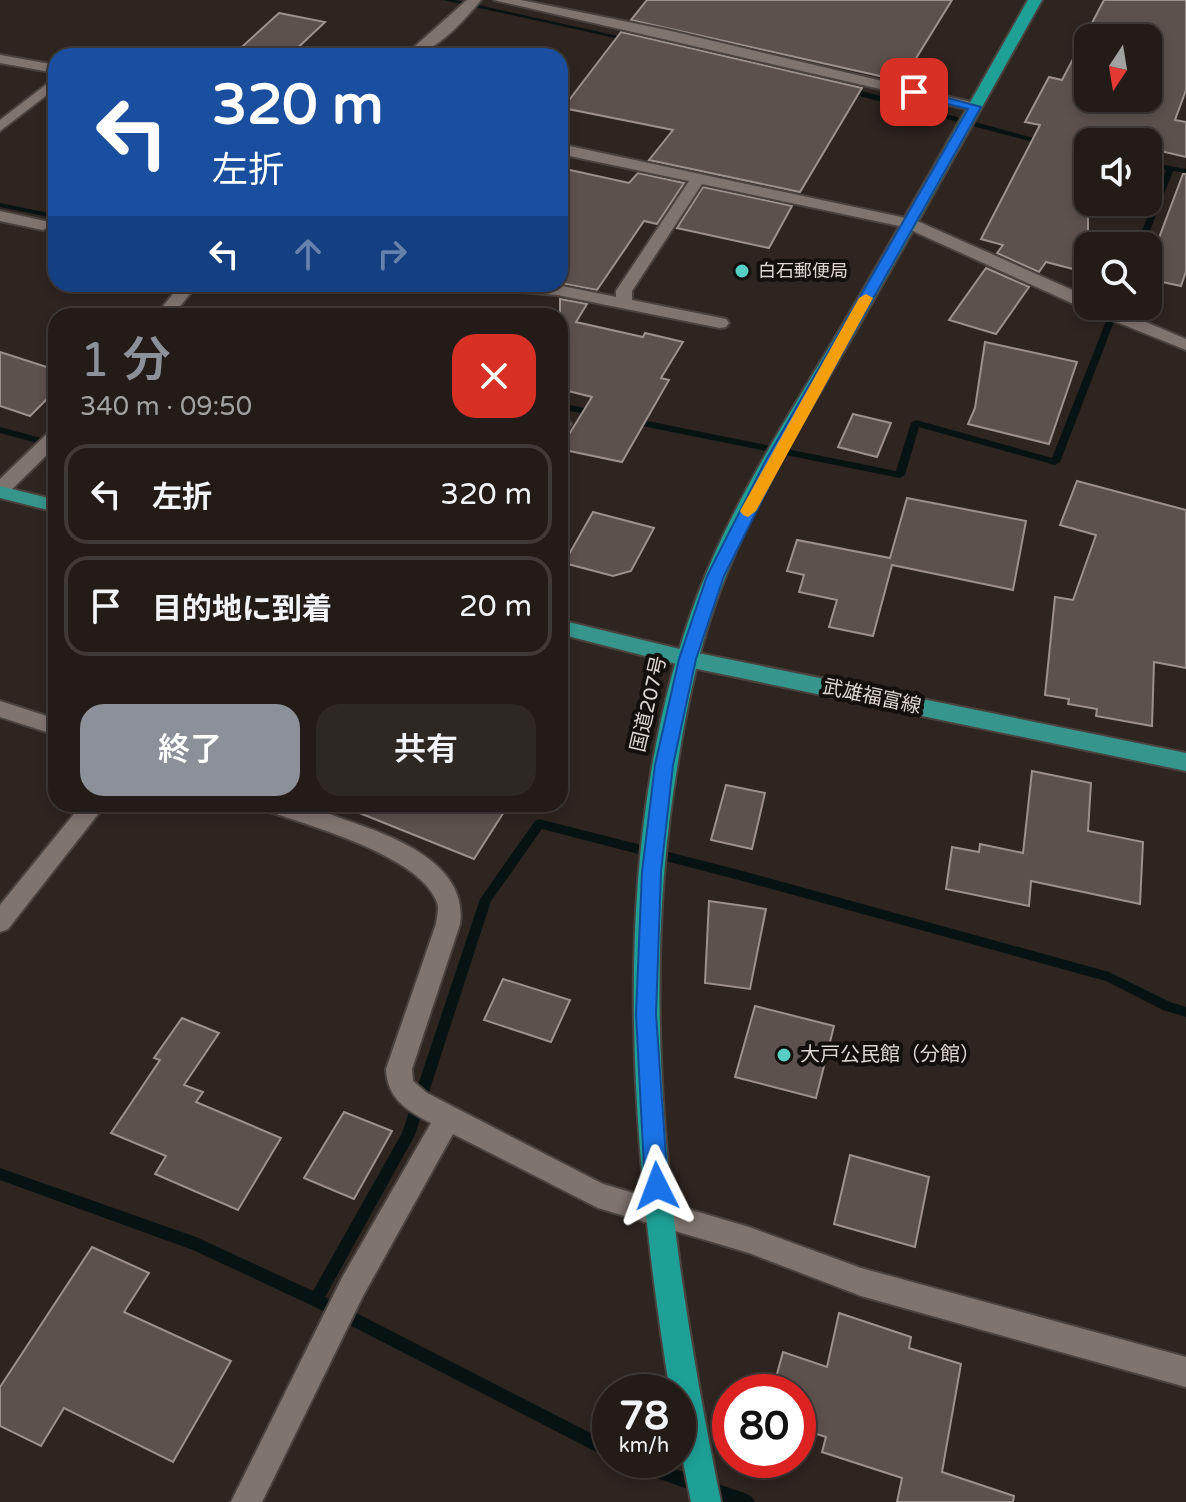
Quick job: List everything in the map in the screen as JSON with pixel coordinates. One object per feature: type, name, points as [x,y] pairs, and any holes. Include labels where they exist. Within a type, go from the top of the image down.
[{"type":"highway","name":"国道207号","points":[[706,1502],[690,1428],[658,1214],[646,1014],[651,872],[664,765],[688,659],[716,576],[779,451],[1035,0]]},
{"type":"main road","points":[[0,491],[48,504]]},
{"type":"main road","name":"武雄福富線","points":[[568,629],[688,659],[1186,762]]},
{"type":"street","points":[[501,0],[667,34],[969,118]]},
{"type":"street","points":[[420,48],[471,4]]},
{"type":"street","points":[[0,59],[48,68]]},
{"type":"street","points":[[0,127],[48,88]]},
{"type":"street","points":[[568,153],[699,177],[909,223],[1074,297]]},
{"type":"street","points":[[624,304],[624,291],[699,177]]},
{"type":"street","points":[[0,216],[43,225]]},
{"type":"street","points":[[170,308],[183,292]]},
{"type":"street","points":[[567,292],[720,323]]},
{"type":"street","points":[[1126,320],[1186,345]]},
{"type":"street","points":[[0,491],[48,442]]},
{"type":"street","points":[[0,709],[48,724]]},
{"type":"street","points":[[0,922],[89,812]]},
{"type":"street","points":[[294,812],[385,845],[425,867],[449,900],[448,924],[399,1069],[398,1083],[405,1092],[438,1114],[598,1195],[749,1240],[861,1282],[1186,1372]]},
{"type":"street","points":[[246,1502],[438,1114]]},
{"type":"building","points":[[647,0],[952,0],[902,81],[631,20]]},
{"type":"building","points":[[1104,0],[1186,0],[1186,90],[1175,120],[1186,122],[1186,157],[1162,151],[1162,128],[1074,128],[1074,216],[1088,216],[1088,232],[1074,232],[1074,269],[1046,262],[1039,272],[997,253],[1003,245],[981,239],[1040,125],[1025,122],[1049,77],[1062,80],[1074,57],[1074,112],[1162,112],[1162,24],[1091,24]]},
{"type":"building","points":[[279,13],[325,22],[297,48],[241,48]]},
{"type":"building","points":[[621,32],[862,88],[800,192],[649,160],[673,130],[568,109],[568,101]]},
{"type":"building","points":[[570,170],[629,183],[638,173],[684,183],[657,224],[644,221],[597,290],[568,285]]},
{"type":"building","points":[[1183,174],[1186,174],[1186,271],[1181,286],[1162,282],[1161,232]]},
{"type":"building","points":[[703,187],[792,206],[769,248],[677,228]]},
{"type":"building","points":[[986,268],[1029,287],[996,334],[949,320]]},
{"type":"building","points":[[560,299],[587,304],[576,322],[643,337],[645,333],[683,342],[661,378],[669,380],[622,462],[568,451],[568,436],[592,397],[568,391],[568,308],[560,308]]},
{"type":"building","points":[[985,342],[1077,362],[1049,444],[968,424],[975,408]]},
{"type":"building","points":[[0,352],[48,367],[48,398],[30,416],[0,406]]},
{"type":"building","points":[[853,414],[891,423],[877,457],[838,447]]},
{"type":"building","points":[[1077,481],[1186,510],[1186,668],[1154,662],[1152,726],[1096,716],[1097,709],[1068,704],[1069,699],[1045,695],[1055,597],[1073,600],[1096,535],[1060,525]]},
{"type":"building","points":[[907,498],[1026,521],[1013,590],[892,565],[873,636],[829,627],[837,600],[799,592],[804,575],[787,571],[797,540],[890,558]]},
{"type":"building","points":[[593,512],[654,528],[631,571],[613,576],[568,564],[568,556]]},
{"type":"building","points":[[1032,771],[1091,783],[1088,831],[1143,842],[1140,904],[1031,881],[1029,906],[946,889],[952,847],[979,852],[980,844],[1023,853]]},
{"type":"building","points":[[726,785],[765,793],[752,849],[711,840]]},
{"type":"building","points":[[357,812],[504,812],[474,859]]},
{"type":"building","points":[[709,901],[766,909],[750,989],[705,983]]},
{"type":"building","points":[[503,979],[570,1000],[551,1042],[484,1020]]},
{"type":"building","name":"大戸公民館（分館）","points":[[755,1006],[834,1026],[816,1098],[735,1077]]},
{"type":"building","points":[[182,1018],[219,1033],[184,1085],[203,1092],[196,1102],[281,1138],[238,1210],[155,1174],[166,1156],[111,1133],[160,1060],[154,1058]]},
{"type":"building","points":[[344,1112],[392,1131],[354,1199],[304,1178]]},
{"type":"building","points":[[850,1155],[929,1177],[915,1247],[834,1224]]},
{"type":"building","points":[[92,1247],[149,1273],[124,1312],[231,1361],[173,1462],[64,1408],[41,1446],[0,1426],[0,1387]]},
{"type":"building","points":[[839,1313],[911,1337],[909,1348],[961,1364],[942,1472],[1014,1496],[1013,1502],[897,1502],[902,1478],[822,1452],[826,1437],[816,1434],[816,1374],[777,1374],[783,1352],[827,1367]]},
{"type":"waterway","points":[[446,0],[629,39]]},
{"type":"waterway","points":[[844,89],[1044,142]]},
{"type":"waterway","points":[[1162,167],[1170,168]]},
{"type":"waterway","points":[[1145,232],[1170,168]]},
{"type":"waterway","points":[[1170,168],[1186,171]]},
{"type":"waterway","points":[[0,205],[48,215]]},
{"type":"waterway","points":[[632,421],[900,475],[916,423],[1055,462],[1111,320]]},
{"type":"waterway","points":[[568,408],[595,413]]},
{"type":"waterway","points":[[0,430],[48,443]]},
{"type":"waterway","points":[[316,1300],[408,1135],[486,899],[539,824],[739,875],[1109,977],[1167,1006],[1186,1012]]},
{"type":"waterway","points":[[0,1174],[196,1244],[316,1300]]},
{"type":"waterway","points":[[316,1300],[592,1442]]},
{"type":"waterway","points":[[679,1478],[747,1502]]},
{"type":"slow traffic","points":[[748,511],[866,298]]},
{"type":"place","name":"白石郵便局","points":[[742,271]]},
{"type":"place","name":"大戸公民館（分館）","points":[[784,1055]]},
{"type":"route","points":[[657,1186],[646,1014],[651,872],[664,765],[688,659],[716,576],[774,460],[975,107],[914,92]]}]
